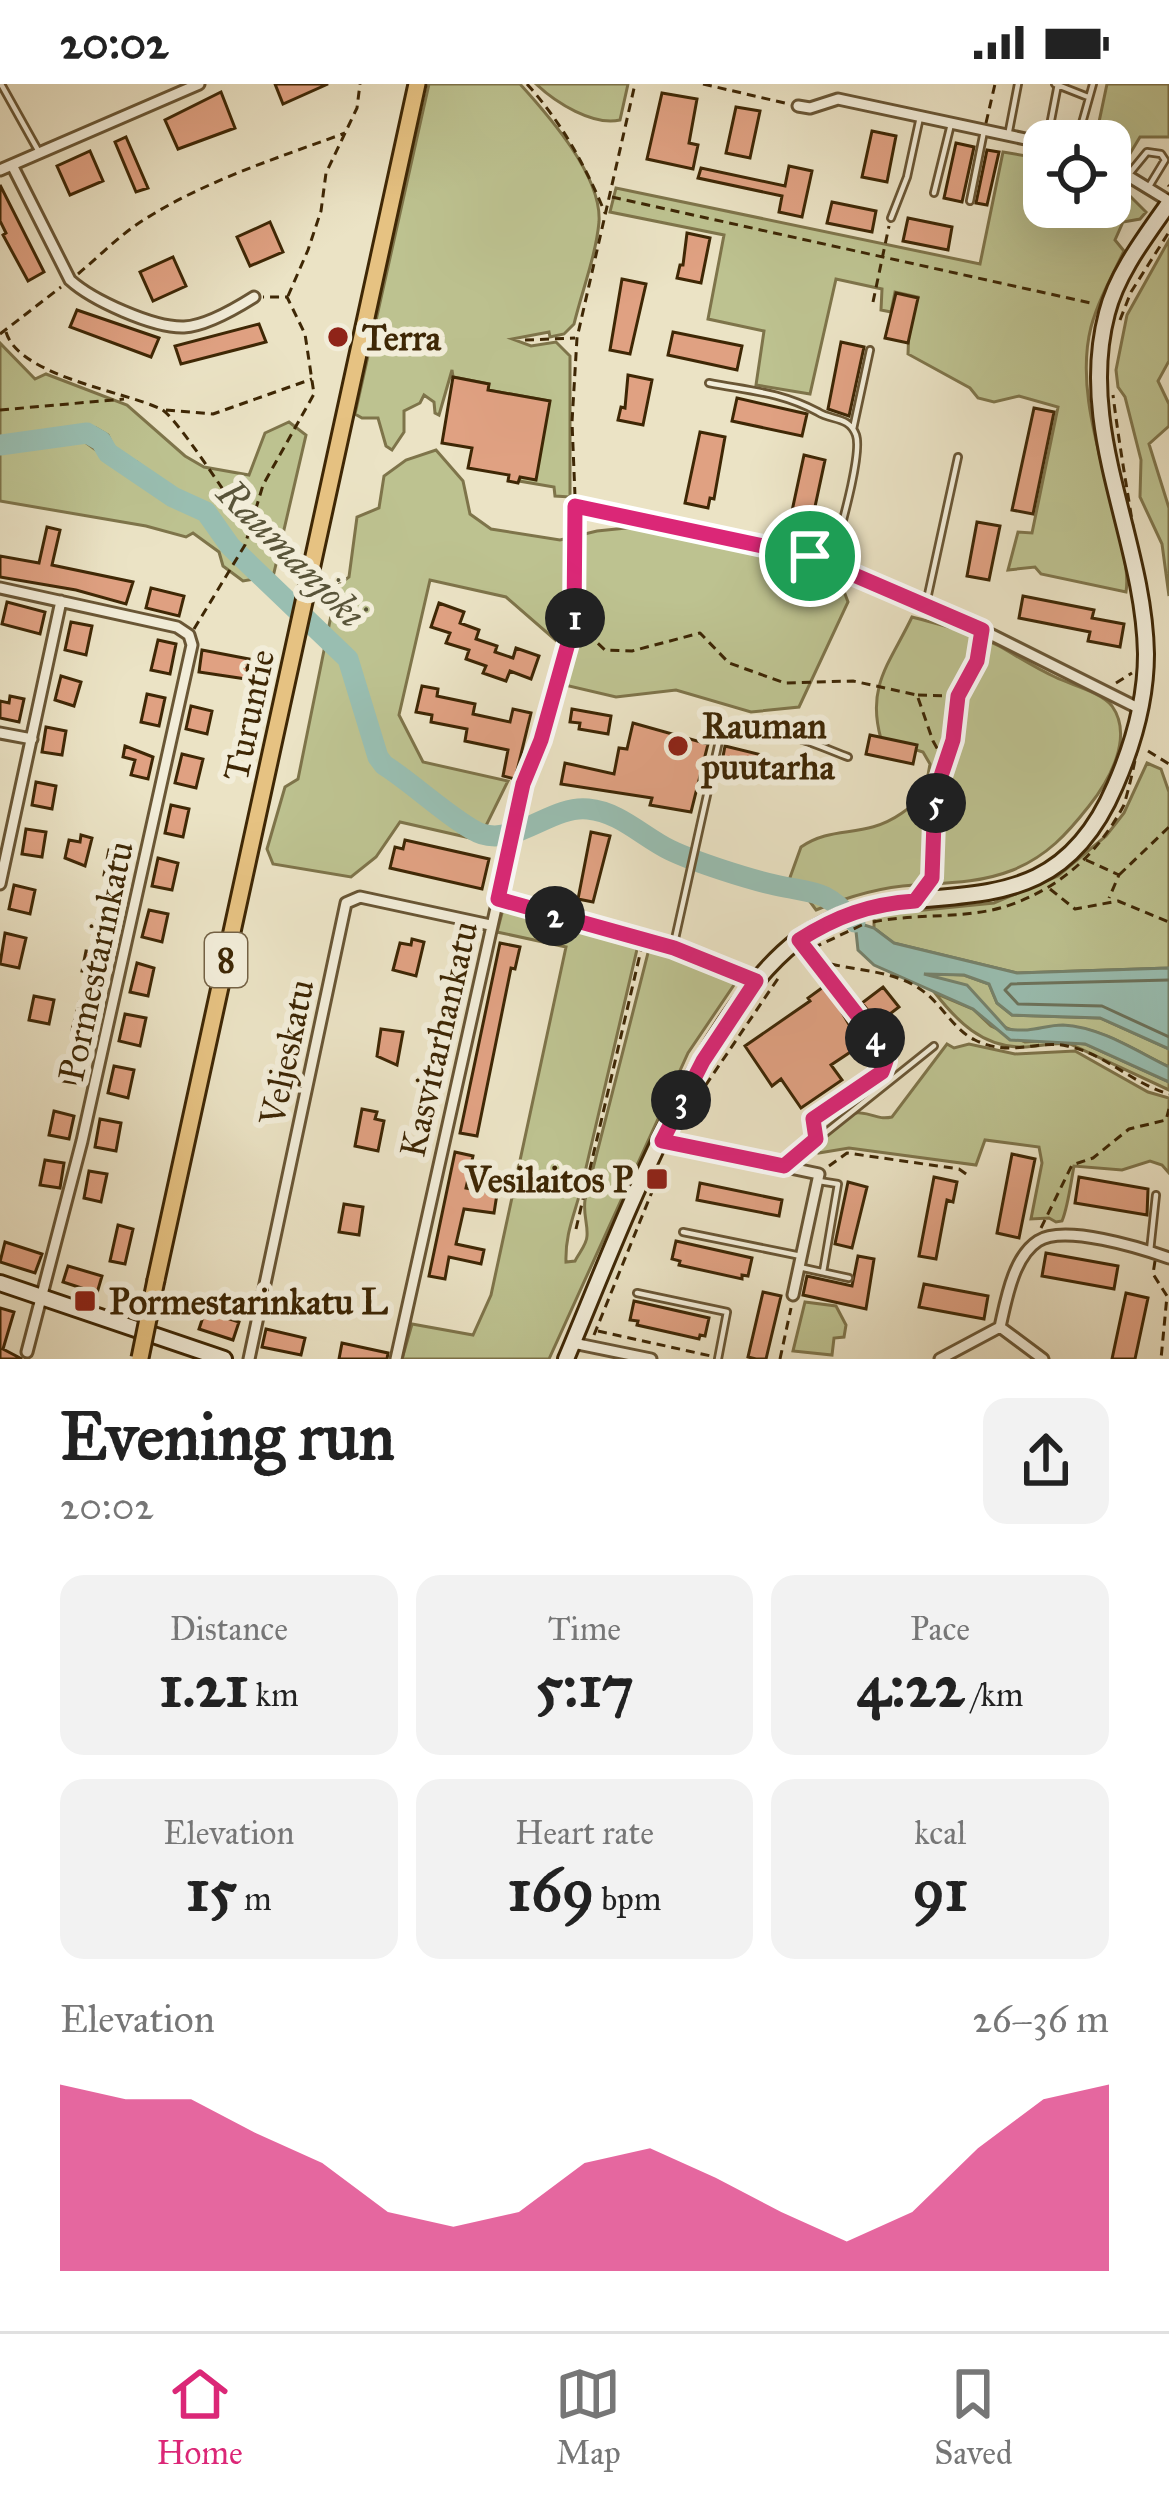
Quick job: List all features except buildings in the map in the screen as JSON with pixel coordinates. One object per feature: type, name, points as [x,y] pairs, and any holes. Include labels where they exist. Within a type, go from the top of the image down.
[{"type":"highway","name":"Turuntie","points":[[140,1359],[417,84]]},
{"type":"main road","points":[[566,1359],[703,1061],[756,981],[828,921],[915,901],[1003,890],[1050,869],[1072,851],[1105,809],[1129,752],[1140,709],[1146,652],[1143,614],[1107,453],[1097,387],[1099,350],[1108,306],[1169,202]]},
{"type":"main road","points":[[0,1283],[224,1359]]},
{"type":"street","points":[[0,170],[199,84]]},
{"type":"street","points":[[798,106],[810,108],[838,99],[1023,138]]},
{"type":"street","points":[[12,166],[70,280],[86,295],[186,327],[254,297]]},
{"type":"street","points":[[1131,177],[1169,202]]},
{"type":"street","points":[[575,506],[773,546],[831,565],[982,630],[1140,709]]},
{"type":"street","points":[[0,588],[160,622],[189,635]]},
{"type":"street","points":[[0,884],[61,602]]},
{"type":"street","name":"Pormestarinkatu","points":[[26,1355],[82,1141],[184,686],[192,645],[189,635]]},
{"type":"street","points":[[0,734],[32,740]]},
{"type":"street","name":"Veljeskatu","points":[[249,1359],[346,904],[360,897],[490,926]]},
{"type":"street","name":"Kasvitarhankatu","points":[[396,1359],[498,899]]},
{"type":"street","points":[[668,1142],[818,1177],[793,1295]]},
{"type":"street","points":[[940,1359],[1000,1328],[1010,1288],[1027,1251],[1037,1241],[1068,1235],[1169,1258]]},
{"type":"street","points":[[1000,1328],[1043,1359]]},
{"type":"street","points":[[573,1343],[651,1359]]},
{"type":"lane","points":[[1,84],[40,153]]},
{"type":"lane","points":[[1008,136],[1018,84]]},
{"type":"lane","points":[[1050,120],[1057,84],[1090,98]]},
{"type":"lane","points":[[1083,120],[1093,84]]},
{"type":"lane","points":[[891,218],[907,178],[920,117]]},
{"type":"lane","points":[[934,193],[951,124]]},
{"type":"lane","points":[[970,201],[985,131]]},
{"type":"lane","points":[[1131,171],[1147,152],[1161,154],[1162,168],[1148,188]]},
{"type":"lane","points":[[831,565],[856,455],[853,429],[871,350]]},
{"type":"lane","points":[[710,383],[796,398],[846,421],[853,429]]},
{"type":"lane","points":[[926,604],[958,457]]},
{"type":"lane","name":"Kasvitarhankatu","points":[[498,899],[523,784],[562,664]]},
{"type":"lane","points":[[498,899],[674,948],[719,741],[726,735],[765,731],[848,757]]},
{"type":"lane","points":[[803,945],[882,1047],[886,1061],[882,1072],[813,1119],[816,1139]]},
{"type":"lane","points":[[784,1166],[934,1046]]},
{"type":"lane","points":[[818,1177],[838,1184],[823,1272]]},
{"type":"lane","points":[[1153,1252],[1156,1196]]},
{"type":"lane","points":[[683,1232],[849,1277]]},
{"type":"lane","points":[[637,1292],[727,1312],[718,1359]]},
{"type":"path","points":[[287,297],[321,211],[326,173],[357,108],[360,84]]},
{"type":"path","points":[[527,84],[565,132],[605,214]]},
{"type":"path","points":[[562,664],[574,622],[572,422],[577,338],[635,84]]},
{"type":"path","points":[[703,84],[798,106]]},
{"type":"path","points":[[985,131],[995,84]]},
{"type":"path","points":[[314,379],[213,414],[164,410],[44,367],[9,342],[3,332],[136,225],[256,166],[345,133]]},
{"type":"path","points":[[610,196],[1108,306]]},
{"type":"path","points":[[873,302],[891,218]]},
{"type":"path","points":[[1118,324],[1169,232]]},
{"type":"path","points":[[254,297],[287,297]]},
{"type":"path","points":[[189,635],[245,545],[263,484],[314,394],[305,334],[287,297]]},
{"type":"path","points":[[525,340],[577,338]]},
{"type":"path","points":[[1112,382],[1143,530]]},
{"type":"path","points":[[0,410],[128,399]]},
{"type":"path","points":[[164,410],[249,528]]},
{"type":"path","points":[[574,622],[605,650],[632,651],[700,633],[730,663],[785,682],[853,681],[917,695],[958,696]]},
{"type":"path","points":[[915,901],[932,878],[935,794],[946,766],[958,696],[977,661],[982,630]]},
{"type":"path","points":[[917,695],[946,766]]},
{"type":"path","points":[[803,945],[843,932],[865,916],[970,914],[1017,902],[1048,887],[1101,844],[1147,750],[1169,764]]},
{"type":"path","points":[[1108,900],[1119,875],[1169,827]]},
{"type":"path","points":[[1085,860],[1119,875]]},
{"type":"path","points":[[1048,887],[1075,910],[1108,900],[1133,904],[1169,922]]},
{"type":"path","points":[[576,1229],[643,942]]},
{"type":"path","points":[[674,948],[756,981]]},
{"type":"path","points":[[817,961],[908,982],[928,994],[980,1043],[1014,1050],[1068,1046],[1169,1094]]},
{"type":"path","points":[[693,1104],[738,1032],[787,968]]},
{"type":"path","points":[[1037,1241],[1072,1165],[1093,1158],[1129,1129],[1166,1120],[1169,1109]]},
{"type":"path","points":[[590,1347],[668,1142]]},
{"type":"path","points":[[818,1177],[848,1153],[958,1169],[968,1176]]},
{"type":"path","points":[[1153,1252],[1153,1274],[1167,1296],[1161,1359]]},
{"type":"path","points":[[780,1359],[793,1295]]},
{"type":"path","points":[[596,1330],[718,1359]]},
{"type":"green space","points":[[429,84],[520,84],[572,148],[592,186],[599,222],[574,324],[564,334],[512,339],[531,346],[556,342],[570,356],[570,497],[555,496],[554,487],[519,481],[549,401],[488,390],[489,384],[453,377],[452,370],[439,415],[434,402],[424,395],[420,403],[404,411],[404,432],[392,450],[386,446],[378,418],[355,414]]},
{"type":"green space","points":[[536,84],[628,84],[620,120],[609,121],[575,111]]},
{"type":"green space","points":[[1107,84],[1169,84],[1169,137],[1140,137],[1131,152],[1131,120],[1099,120]]},
{"type":"green space","points":[[1003,152],[1023,155],[1023,228],[1120,228],[1115,240],[1124,251],[1091,327],[1086,372],[1092,419],[1123,551],[1126,592],[1041,574],[1035,567],[1008,570],[1018,532],[1032,533],[1058,407],[1019,396],[994,402],[978,398],[970,388],[908,354],[918,297],[895,292],[891,312],[881,310],[882,289],[836,279],[810,394],[756,385],[764,331],[708,319],[724,235],[610,212],[616,188],[980,264]]},
{"type":"green space","points":[[1131,197],[1146,212],[1131,221]]},
{"type":"green space","points":[[1169,240],[1169,361],[1158,381],[1169,404],[1169,426],[1149,444],[1169,508],[1169,596],[1162,544],[1140,497],[1141,460],[1116,370],[1127,315]]},
{"type":"green space","points":[[0,343],[35,379],[46,374],[127,405],[204,467],[249,475],[265,433],[289,422],[306,435],[273,577],[223,531],[208,507],[174,493],[137,462],[117,455],[108,435],[96,428],[0,441]]},
{"type":"green space","points":[[81,439],[156,494],[203,518],[255,579],[243,581],[223,566],[219,552],[193,533],[186,537],[0,501],[0,451]]},
{"type":"green space","points":[[436,450],[463,481],[470,514],[491,529],[560,540],[646,526],[713,538],[809,569],[842,586],[848,602],[799,707],[751,712],[676,690],[616,697],[556,683],[567,650],[506,597],[430,580],[399,715],[423,762],[508,781],[479,840],[400,822],[376,857],[351,877],[273,864],[267,849],[285,787],[298,779],[337,586],[349,577],[357,517],[379,508],[384,476],[406,460]]},
{"type":"green space","points":[[912,617],[989,641],[1107,701],[1118,718],[1116,758],[1097,796],[1073,826],[1025,864],[976,880],[876,890],[816,910],[803,892],[788,883],[801,847],[888,821],[915,803],[925,787],[930,764],[923,752],[881,739],[877,720],[878,689]]},
{"type":"green space","points":[[1147,763],[1161,769],[1169,792],[1169,968],[1017,973],[893,943],[874,928],[874,915],[994,903],[1058,876],[1106,836],[1124,813]]},
{"type":"green space","points":[[503,909],[622,937],[638,945],[566,1262],[575,1261],[587,1239],[585,1200],[649,949],[736,972],[738,979],[688,1053],[549,1359],[402,1359],[412,1324],[473,1335],[491,1295],[566,947],[497,932]]},
{"type":"green space","points":[[922,973],[964,975],[989,984],[997,1003],[1012,1015],[1100,1018],[1169,1049],[1169,1067],[1092,1031],[1058,1026],[1024,1032],[1009,1029]]},
{"type":"green space","points":[[935,993],[973,1009],[991,1026],[1025,1042],[1085,1044],[1169,1082],[1169,1090],[1070,1044],[1022,1047],[995,1042],[962,1022]]},
{"type":"green space","points":[[947,1044],[1015,1054],[1075,1051],[1148,1092],[1169,1098],[1169,1173],[1150,1161],[1122,1170],[1074,1166],[1064,1215],[1056,1222],[1031,1219],[1042,1163],[1039,1147],[985,1140],[976,1165],[849,1148],[819,1153],[819,1142],[848,1115],[892,1117]]},
{"type":"green space","points":[[805,1302],[836,1306],[846,1325],[844,1337],[834,1338],[832,1355],[793,1351]]},
{"type":"water","points":[[855,922],[874,928],[894,943],[1017,973],[1169,968],[1169,1049],[1100,1018],[1012,1015],[997,1003],[989,984],[964,975],[924,974],[967,985],[1007,1029],[1063,1025],[1118,1041],[1169,1067],[1169,1082],[1085,1044],[1010,1040],[973,1009],[874,965],[858,950]]},
{"type":"waterway","name":"Raumanjoki","points":[[0,445],[87,433],[173,497],[206,512],[230,546],[348,659],[384,765],[472,830],[495,836],[575,809],[600,811],[693,860],[818,894],[855,922]]},
{"type":"place","name":"Terra","points":[[338,337]]},
{"type":"place","name":"Rauman puutarha","points":[[678,746]]},
{"type":"place","name":"Vesilaitos P","points":[[657,1179]]},
{"type":"place","name":"Pormestarinkatu L","points":[[85,1301]]},
{"type":"route","points":[[575,506],[810,556],[982,630],[977,661],[958,696],[953,740],[935,794],[932,878],[915,901],[878,904],[842,915],[799,940],[882,1047],[886,1061],[882,1072],[813,1119],[816,1139],[784,1166],[662,1141],[703,1061],[756,981],[674,948],[498,899],[523,784],[541,740],[574,622],[575,506]]}]
